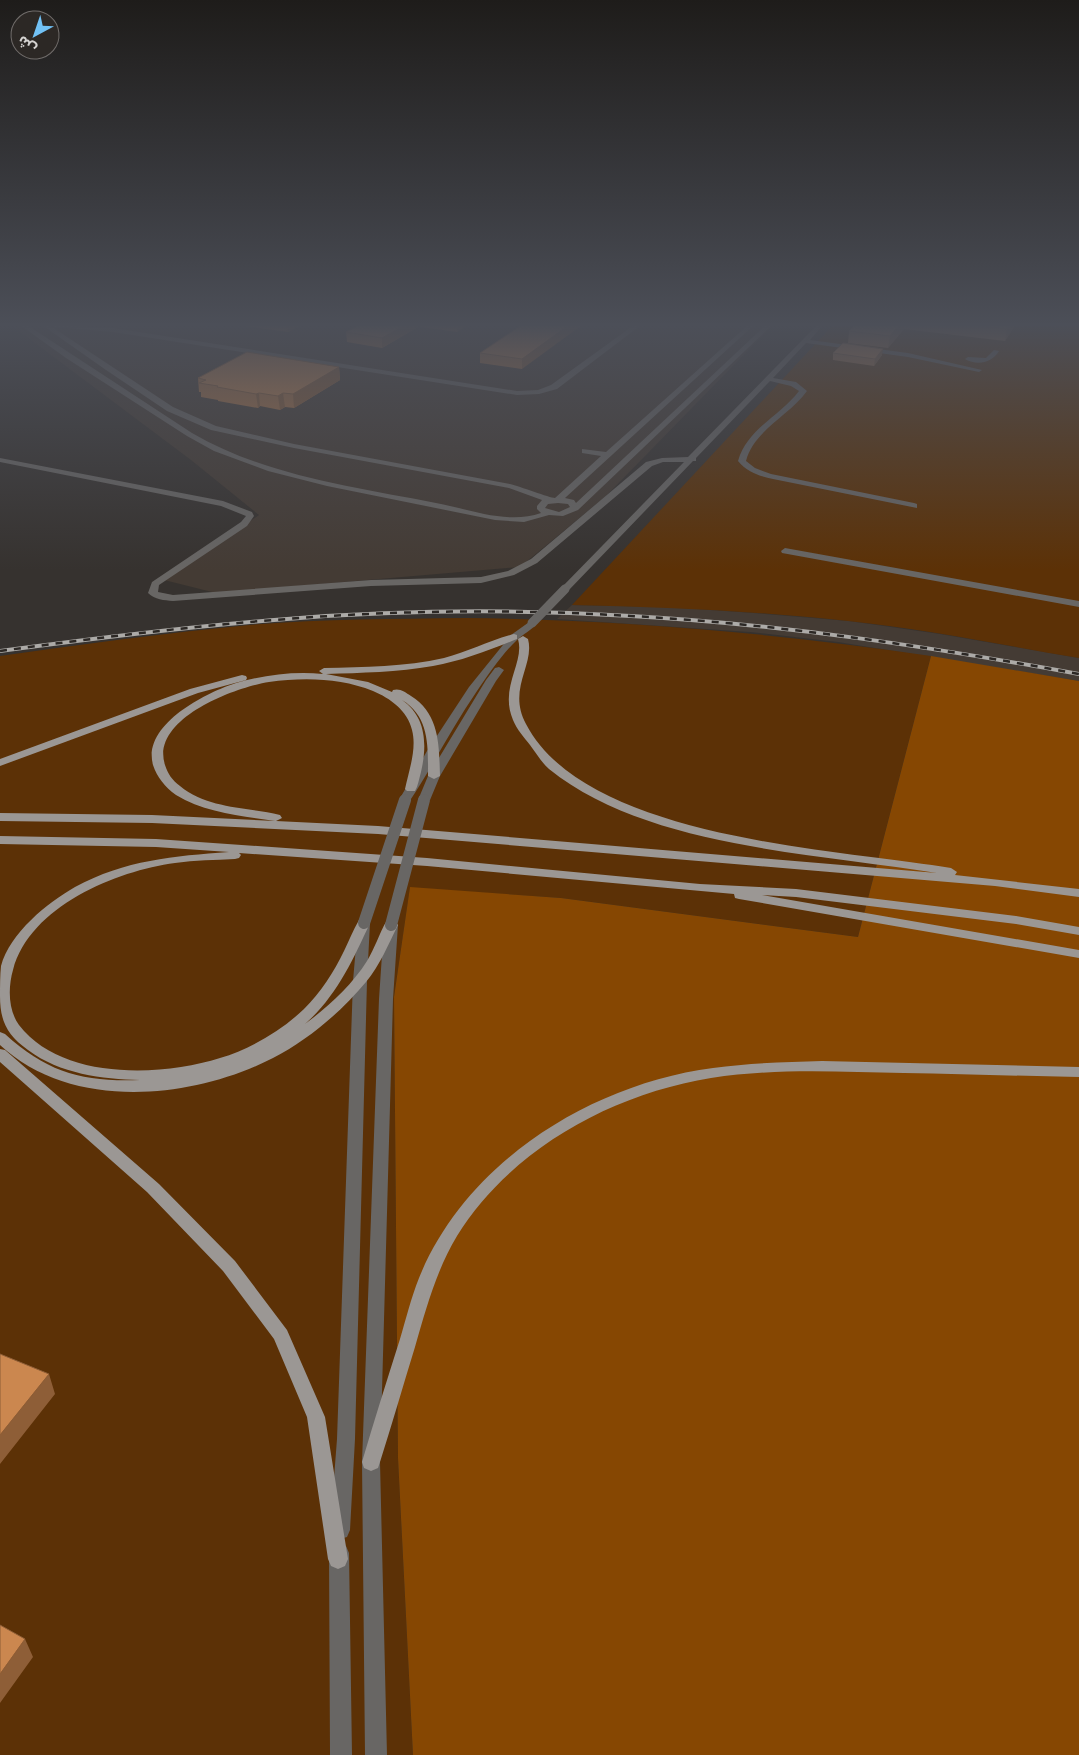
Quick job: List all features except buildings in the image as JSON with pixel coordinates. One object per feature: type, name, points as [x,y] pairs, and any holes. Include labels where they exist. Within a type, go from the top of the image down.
[{"type":"main road","points":[[0,763],[223,682],[283,672],[396,668],[433,663],[465,655],[524,632],[524,647],[513,690],[514,710],[521,727],[542,757],[557,771],[603,799],[682,827],[744,842],[948,872],[995,882]]},
{"type":"main road","points":[[331,671],[368,679],[385,685],[402,694],[418,706],[429,720],[434,735],[434,776]]},
{"type":"main road","points":[[326,826],[227,810],[198,801],[175,789],[161,772],[156,755],[160,741],[170,727],[184,713],[205,700],[251,682],[278,678],[311,677],[349,680],[366,684],[395,698],[407,709],[416,723],[419,740],[408,794]]},
{"type":"main road","points":[[0,816],[326,826],[995,882],[1079,893]]},
{"type":"main road","points":[[0,840],[156,843],[426,862],[700,888],[768,890],[823,895],[1079,930]]},
{"type":"main road","points":[[310,854],[235,855],[174,859],[119,873],[89,885],[41,916],[28,929],[18,944],[6,969],[2,992],[5,1012],[15,1028],[30,1043],[54,1058],[79,1068],[118,1074],[152,1075],[187,1072],[214,1065],[265,1044],[297,1023],[324,997],[340,975],[364,924]]},
{"type":"main road","points":[[700,888],[1079,954]]},
{"type":"main road","points":[[0,1037],[15,1051],[38,1067],[64,1077],[90,1083],[150,1087],[218,1076],[272,1054],[301,1035],[323,1017],[360,980],[373,962],[391,925]]},
{"type":"main road","points":[[0,1054],[153,1188],[229,1266],[281,1335],[316,1417],[338,1559]]},
{"type":"main road","points":[[371,1462],[427,1278],[452,1231],[483,1190],[521,1154],[563,1125],[610,1102],[659,1085],[711,1073],[764,1068],[822,1066],[1079,1072]]},
{"type":"street","points":[[147,407],[217,449],[257,464],[322,482],[512,519],[533,518],[548,513],[565,513],[575,508],[683,407]]},
{"type":"street","points":[[167,407],[200,423],[248,436],[321,452],[510,486],[554,500],[571,502],[575,508]]},
{"type":"street","points":[[548,513],[541,506],[554,500],[660,407]]},
{"type":"street","points":[[341,1755],[338,1559],[346,1439],[360,980],[364,924],[408,794],[473,689],[565,589],[743,407]]},
{"type":"street","points":[[786,407],[763,428],[746,449],[742,461],[746,465],[773,477],[914,506]]},
{"type":"street","points":[[585,451],[607,455]]},
{"type":"street","points":[[0,460],[222,504],[249,514],[250,516],[244,524],[155,584],[153,593],[161,597],[173,598],[332,585],[481,580],[498,577],[511,573],[534,561],[649,464],[662,460],[693,459]]},
{"type":"street","points":[[785,551],[1079,604]]},
{"type":"street","points":[[376,1755],[371,1462],[386,999],[391,925],[424,800],[434,776],[491,680],[524,632]]},
{"type":"shaded area","points":[[120,407],[693,407],[605,497],[520,567],[216,593],[164,580],[259,515],[191,460]]},
{"type":"shaded area","points":[[757,407],[1079,407],[1079,658],[877,624],[710,610],[572,605]]},
{"type":"shaded area","points":[[572,605],[669,607],[754,613],[849,621],[940,634],[1079,658],[1079,681],[838,642],[750,632],[557,619]]},
{"type":"shaded area","points":[[525,619],[699,629],[757,634],[931,656],[858,937],[561,898],[410,888],[394,997],[398,1458],[413,1755],[0,1755],[0,656],[124,639],[249,625],[330,620]]},
{"type":"shaded area","points":[[931,656],[1079,681],[1079,1755],[413,1755],[398,1458],[394,997],[410,887],[561,898],[858,937]]},
{"type":"railway","points":[[0,651],[215,625],[287,619],[416,612],[545,612],[687,620],[800,631],[912,646],[1079,674]]}]
